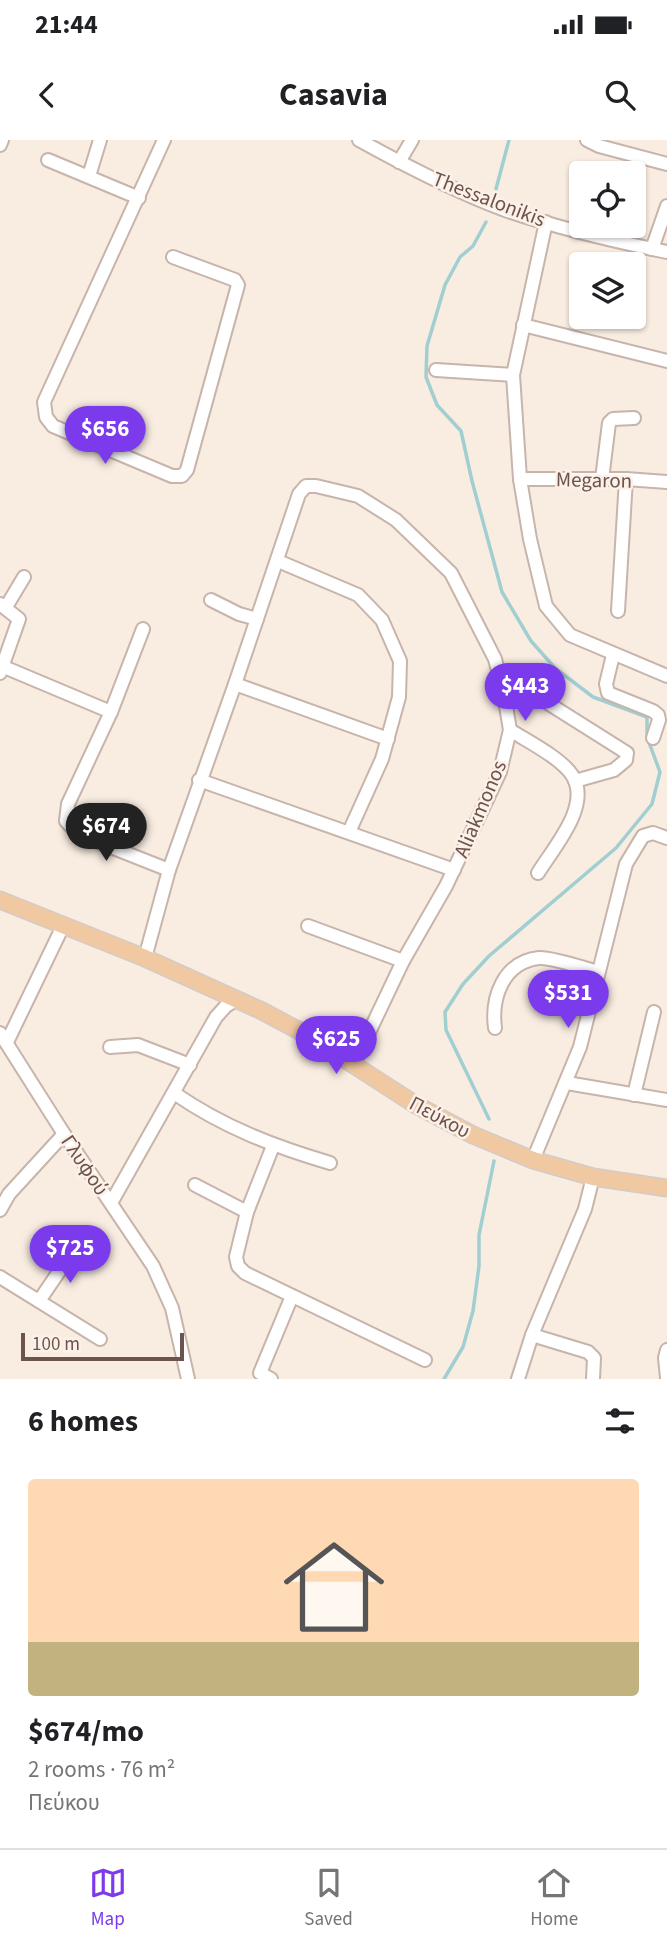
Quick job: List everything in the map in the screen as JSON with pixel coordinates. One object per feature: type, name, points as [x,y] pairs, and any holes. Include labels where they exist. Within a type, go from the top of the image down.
[{"type":"main road","name":"Πεύκου","points":[[0,900],[145,958],[237,999],[309,1036],[427,1111],[473,1135],[533,1160],[593,1177],[667,1188]]},
{"type":"street","points":[[89,176],[100,140]]},
{"type":"street","points":[[164,140],[44,402],[46,417],[53,426],[172,476],[181,476],[187,470],[238,285],[235,280],[173,257]]},
{"type":"street","name":"Thessalonikis","points":[[359,140],[466,195],[546,222],[667,252]]},
{"type":"street","points":[[399,162],[412,140]]},
{"type":"street","points":[[587,140],[667,164]]},
{"type":"street","points":[[48,160],[139,198]]},
{"type":"street","points":[[652,249],[667,206]]},
{"type":"street","points":[[546,222],[513,375],[520,479],[545,606],[570,635],[667,676]]},
{"type":"street","points":[[523,325],[667,361]]},
{"type":"street","points":[[436,370],[513,375]]},
{"type":"street","points":[[602,479],[610,423],[613,419],[634,418]]},
{"type":"street","name":"Megaron","points":[[520,479],[626,479],[667,482]]},
{"type":"street","points":[[618,611],[626,479]]},
{"type":"street","name":"Aliakmonos","points":[[145,958],[169,870],[299,494],[306,486],[316,486],[358,496],[396,520],[451,573],[495,659],[510,730],[500,772],[454,870],[403,961],[353,1066]]},
{"type":"street","points":[[278,561],[358,595],[382,620],[400,661],[399,697],[388,739],[382,759],[349,832]]},
{"type":"street","points":[[24,577],[3,606],[19,619],[2,670],[111,712]]},
{"type":"street","points":[[211,600],[239,614],[257,619]]},
{"type":"street","points":[[143,629],[111,712],[68,804],[66,821],[78,834],[169,870]]},
{"type":"street","points":[[612,655],[606,684],[608,694],[658,715],[653,738]]},
{"type":"street","points":[[235,684],[388,739]]},
{"type":"street","points":[[535,695],[626,754],[626,760],[614,770],[575,781]]},
{"type":"street","points":[[510,730],[572,774],[579,793],[574,815],[538,873]]},
{"type":"street","points":[[199,780],[454,870]]},
{"type":"street","points":[[533,1160],[567,1083],[588,1023],[598,972],[626,864],[643,836],[653,833],[667,838]]},
{"type":"street","points":[[3,1037],[63,926]]},
{"type":"street","points":[[307,926],[403,961]]},
{"type":"street","points":[[495,1028],[492,1010],[503,980],[516,966],[540,958],[598,972]]},
{"type":"street","points":[[215,990],[216,1017]]},
{"type":"street","points":[[111,1203],[216,1017],[237,999]]},
{"type":"street","points":[[634,1095],[654,1012]]},
{"type":"street","name":"Γλυφού","points":[[3,1037],[153,1266],[172,1308],[188,1379]]},
{"type":"street","points":[[110,1047],[138,1045],[190,1065]]},
{"type":"street","points":[[567,1083],[667,1100]]},
{"type":"street","points":[[174,1093],[202,1112],[273,1146],[330,1163]]},
{"type":"street","points":[[0,1210],[4,1190],[64,1133]]},
{"type":"street","points":[[273,1146],[247,1212],[236,1257],[238,1266],[245,1273],[425,1360]]},
{"type":"street","points":[[518,1379],[532,1335],[585,1209],[593,1177]]},
{"type":"street","points":[[195,1185],[247,1212]]},
{"type":"street","points":[[39,1301],[73,1251]]},
{"type":"street","points":[[0,1277],[100,1339]]},
{"type":"street","points":[[271,1379],[260,1373],[292,1296]]},
{"type":"street","points":[[532,1335],[588,1352],[594,1358],[593,1379]]},
{"type":"street","points":[[667,1350],[667,1378]]},
{"type":"waterway","points":[[496,189],[509,140]]},
{"type":"waterway","points":[[486,222],[473,246],[460,257],[445,285],[427,346],[426,377],[437,405],[461,431],[502,592],[531,641],[555,668],[593,697],[647,717],[647,737],[660,772],[652,804],[616,848],[489,956],[463,984],[445,1012],[446,1030],[489,1119]]},
{"type":"waterway","points":[[444,1379],[463,1347],[473,1311],[479,1266],[479,1235],[494,1161]]}]
